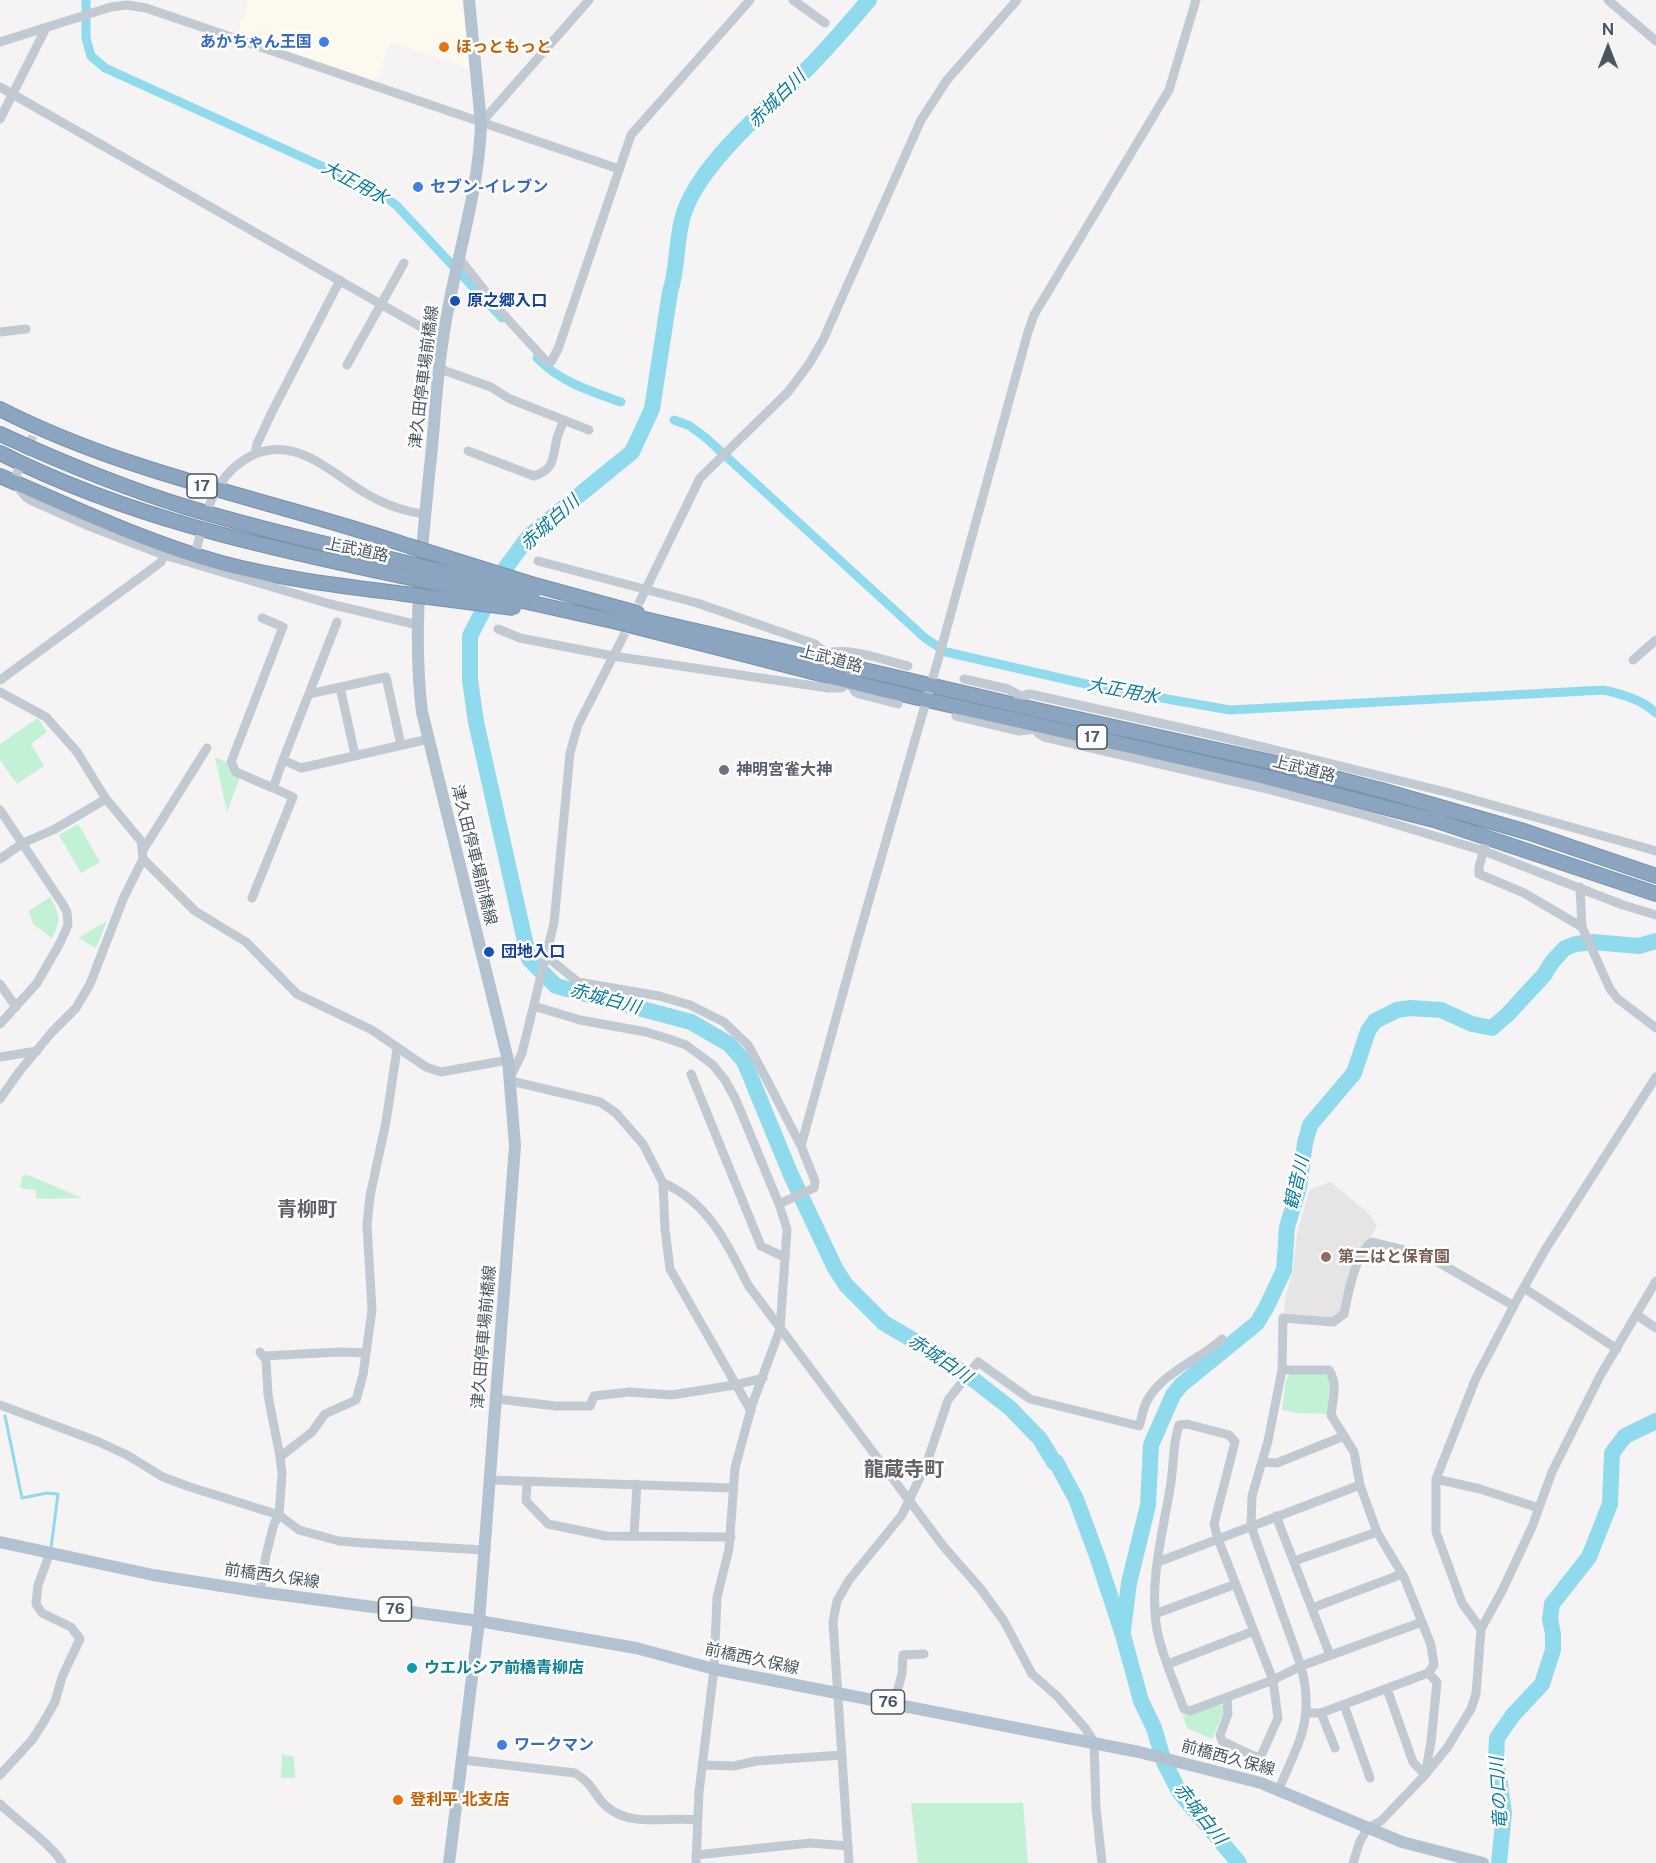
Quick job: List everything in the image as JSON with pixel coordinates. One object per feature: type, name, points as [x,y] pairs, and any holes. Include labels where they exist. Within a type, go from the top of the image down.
[{"type":"highway","name":"17","points":[[0,409],[35,432],[216,490],[315,516],[409,546],[525,597]]},
{"type":"highway","name":"上武道路","points":[[0,434],[60,462],[185,506],[404,569],[525,597],[828,658],[851,675],[927,700],[1035,721],[1434,820],[1656,894]]},
{"type":"highway","name":"上武道路","points":[[0,453],[37,472],[160,518],[274,549],[404,569]]},
{"type":"highway","name":"17","points":[[7,479],[76,509],[195,554],[267,573],[405,594],[525,597]]},
{"type":"highway","name":"上武道路","points":[[525,597],[617,622],[851,675],[1019,701],[1035,721],[1187,742],[1381,790],[1527,832],[1656,876]]},
{"type":"main road","name":"津久田停車場前橋線","points":[[449,1863],[479,1621],[515,1146],[508,1060],[422,712],[418,681],[418,625],[442,339],[476,182],[481,123],[469,0]]},
{"type":"main road","name":"前橋西久保線","points":[[0,1542],[153,1575],[260,1593],[479,1621],[636,1648],[714,1669],[1094,1742],[1261,1783],[1402,1842],[1484,1863]]},
{"type":"street","points":[[481,123],[589,0]]},
{"type":"street","points":[[458,259],[503,314],[547,362],[551,362],[570,315],[631,135],[750,0]]},
{"type":"street","points":[[793,0],[825,23]]},
{"type":"street","points":[[641,600],[700,478],[788,392],[823,340],[921,120],[947,80],[1017,0]]},
{"type":"street","points":[[801,1146],[1034,315],[1169,90],[1196,0]]},
{"type":"street","points":[[1608,0],[1655,37]]},
{"type":"street","points":[[0,42],[92,12],[127,5],[146,8],[619,169]]},
{"type":"street","points":[[0,119],[46,28]]},
{"type":"street","points":[[0,87],[442,339]]},
{"type":"street","points":[[346,365],[404,263]]},
{"type":"street","points":[[255,454],[257,444],[272,412],[340,280]]},
{"type":"street","points":[[0,332],[26,329]]},
{"type":"street","points":[[440,369],[491,387],[510,399],[589,430]]},
{"type":"street","points":[[468,451],[534,476],[543,472],[554,461],[556,442],[564,420]]},
{"type":"street","points":[[209,506],[216,490],[234,467],[255,454],[273,450],[303,454],[324,464],[378,500],[406,511],[426,514]]},
{"type":"street","points":[[20,467],[7,479],[26,497],[86,525],[164,555],[330,604],[418,625]]},
{"type":"street","points":[[195,554],[201,532]]},
{"type":"street","points":[[0,680],[149,572],[161,562],[164,555]]},
{"type":"street","points":[[538,561],[697,603],[814,644],[828,658],[835,651],[848,652],[908,666]]},
{"type":"street","points":[[252,898],[293,797],[236,772],[231,762],[283,627],[262,618]]},
{"type":"street","points":[[273,788],[337,622]]},
{"type":"street","points":[[498,629],[520,638],[613,656],[835,689],[846,685],[851,675]]},
{"type":"street","points":[[1633,660],[1656,640]]},
{"type":"street","points":[[621,641],[578,725],[570,753],[556,901],[546,956],[522,1053],[510,1080],[600,1102],[616,1113],[643,1144],[663,1183],[670,1269],[751,1411]]},
{"type":"street","points":[[851,675],[855,692],[898,704]]},
{"type":"street","points":[[309,694],[386,677],[402,745]]},
{"type":"street","points":[[964,679],[1008,689],[1019,701],[1030,693],[1218,736],[1656,851]]},
{"type":"street","points":[[340,687],[355,755]]},
{"type":"street","points":[[0,692],[46,717],[77,752],[106,799],[141,841],[143,855],[195,911],[246,942],[297,994],[372,1030],[426,1067],[441,1072],[508,1060]]},
{"type":"street","points":[[956,716],[1019,731],[1035,721],[1038,734],[1044,737],[1263,788],[1365,815],[1484,851],[1623,905],[1656,915]]},
{"type":"street","points":[[283,760],[301,768],[429,739]]},
{"type":"street","points":[[0,1099],[52,1032],[76,1008],[90,984],[143,855],[207,748]]},
{"type":"street","points":[[0,859],[23,843],[56,829],[106,799]]},
{"type":"street","points":[[0,810],[62,903],[67,912],[68,925],[44,973],[0,1024]]},
{"type":"street","points":[[1486,840],[1479,874],[1524,893],[1584,932]]},
{"type":"street","points":[[1580,887],[1584,932],[1610,989],[1618,999],[1656,1028]]},
{"type":"street","points":[[546,956],[578,982],[659,996],[690,1005],[724,1022],[748,1045],[801,1146],[815,1181],[814,1188],[780,1203]]},
{"type":"street","points":[[0,984],[16,1007]]},
{"type":"street","points":[[535,1002],[579,1020],[646,1032],[686,1045],[713,1065],[736,1100],[780,1203],[787,1229],[780,1329],[751,1411],[735,1468],[731,1538],[717,1597],[714,1669],[702,1765],[696,1859],[810,1843],[848,1846]]},
{"type":"street","points":[[280,1457],[312,1432],[325,1414],[356,1400],[363,1374],[372,1310],[368,1225],[370,1197],[386,1122],[392,1068],[397,1049]]},
{"type":"street","points":[[0,1057],[37,1051]]},
{"type":"street","points":[[691,1074],[762,1246],[784,1257]]},
{"type":"street","points":[[1481,1629],[1462,1603],[1436,1532],[1436,1479],[1476,1378],[1514,1306],[1551,1240],[1656,1077]]},
{"type":"street","points":[[663,1183],[673,1187],[699,1206],[727,1242],[748,1285],[945,1547],[980,1588],[1004,1622],[1032,1674],[1058,1697],[1085,1728],[1094,1742],[1096,1808],[1101,1863]]},
{"type":"street","points":[[1279,1790],[1304,1730],[1307,1688],[1251,1526],[1252,1496],[1262,1462],[1282,1370],[1283,1318],[1333,1322],[1344,1314],[1351,1282],[1365,1247],[1372,1242],[1426,1255],[1514,1306]]},
{"type":"street","points":[[1353,1863],[1360,1841],[1368,1828],[1381,1821],[1425,1775],[1447,1748],[1471,1709],[1476,1694],[1481,1629],[1502,1591],[1532,1527],[1552,1472],[1600,1376],[1656,1281]]},
{"type":"street","points":[[1524,1288],[1617,1349]]},
{"type":"street","points":[[1637,1315],[1656,1328]]},
{"type":"street","points":[[849,1863],[833,1622],[837,1601],[849,1580],[902,1515],[926,1465],[948,1400],[978,1362],[1030,1399],[1139,1426],[1148,1399],[1166,1379],[1222,1339]]},
{"type":"street","points":[[260,1593],[266,1555],[274,1524],[279,1515],[282,1474],[271,1412],[266,1360],[262,1354],[365,1353]]},
{"type":"street","points":[[1282,1370],[1329,1370],[1333,1375],[1335,1393],[1331,1415],[1354,1452],[1360,1485],[1377,1532],[1402,1574],[1431,1645],[1434,1665],[1428,1673],[1387,1689],[1321,1713],[1307,1713]]},
{"type":"street","points":[[497,1399],[556,1406],[590,1406],[594,1396],[606,1394],[630,1392],[671,1395],[763,1378]]},
{"type":"street","points":[[0,1405],[99,1442],[127,1455],[163,1477],[279,1515],[299,1530],[339,1540],[389,1546],[484,1550]]},
{"type":"street","points":[[1227,1697],[1228,1714],[1220,1735],[1222,1741],[1256,1757],[1261,1756],[1278,1718],[1273,1680],[1214,1524],[1235,1443],[1230,1435],[1186,1424],[1179,1425],[1174,1440],[1173,1476],[1158,1562],[1154,1601],[1157,1632],[1184,1709],[1190,1711],[1227,1697],[1273,1680],[1301,1666],[1422,1622]]},
{"type":"street","points":[[1262,1462],[1277,1462],[1344,1436]]},
{"type":"street","points":[[1436,1479],[1480,1489],[1539,1508]]},
{"type":"street","points":[[490,1480],[734,1488]]},
{"type":"street","points":[[527,1482],[526,1501],[548,1524],[606,1536],[731,1538]]},
{"type":"street","points":[[634,1536],[637,1484]]},
{"type":"street","points":[[1158,1562],[1360,1485]]},
{"type":"street","points":[[1276,1516],[1330,1655]]},
{"type":"street","points":[[1294,1561],[1377,1532]]},
{"type":"street","points":[[0,1775],[32,1740],[43,1724],[55,1702],[62,1677],[80,1639],[70,1628],[42,1613],[36,1604],[38,1585],[50,1553]]},
{"type":"street","points":[[1312,1608],[1402,1574]]},
{"type":"street","points":[[1155,1614],[1236,1584]]},
{"type":"street","points":[[1168,1664],[1254,1631]]},
{"type":"street","points":[[894,1703],[902,1674],[903,1655],[924,1654]]},
{"type":"street","points":[[1425,1775],[1437,1682],[1428,1673]]},
{"type":"street","points":[[1387,1689],[1413,1762],[1425,1775]]},
{"type":"street","points":[[1344,1705],[1370,1778]]},
{"type":"street","points":[[1321,1713],[1335,1748]]},
{"type":"street","points":[[702,1765],[734,1766],[756,1761],[842,1755]]},
{"type":"street","points":[[463,1760],[575,1773],[593,1786],[605,1805],[626,1818],[698,1820]]},
{"type":"street","points":[[0,1804],[53,1850],[62,1863]]},
{"type":"shaded area","points":[[249,0],[461,0],[471,69],[390,42],[375,84],[237,36]]},
{"type":"shaded area","name":"第二はと保育園","points":[[1331,1182],[1370,1215],[1377,1226],[1340,1313],[1335,1318],[1284,1313],[1297,1234],[1309,1190]]},
{"type":"green space","points":[[38,718],[47,732],[31,744],[44,766],[17,784],[0,760],[0,744]]},
{"type":"green space","points":[[215,757],[229,763],[240,777],[227,812]]},
{"type":"green space","points":[[78,824],[100,862],[81,873],[59,835]]},
{"type":"green space","points":[[50,897],[58,917],[52,938],[33,924],[29,911]]},
{"type":"green space","points":[[107,921],[96,948],[78,938]]},
{"type":"green space","points":[[28,1175],[82,1198],[37,1199],[35,1190],[20,1188],[22,1176]]},
{"type":"green space","points":[[1325,1373],[1330,1377],[1327,1414],[1282,1410],[1286,1380],[1290,1374]]},
{"type":"green space","points":[[1219,1704],[1224,1706],[1223,1713],[1212,1739],[1187,1728],[1183,1716]]},
{"type":"green space","points":[[282,1754],[294,1757],[295,1778],[281,1778]]},
{"type":"green space","points":[[911,1803],[1023,1803],[1028,1863],[918,1863]]},
{"type":"waterway","name":"大正用水","points":[[86,0],[86,38],[91,56],[105,68],[377,191],[396,205],[502,318]]},
{"type":"waterway","name":"赤城白川","points":[[869,0],[816,60],[739,135],[706,172],[694,191],[685,210],[680,230],[652,409],[632,452],[529,536],[504,570],[470,636],[470,680],[476,722],[529,959],[556,986],[691,1022],[729,1044],[744,1061],[791,1175],[835,1268],[846,1285],[884,1323],[930,1350],[1010,1408],[1040,1439],[1056,1462],[1076,1499],[1097,1556],[1123,1635],[1141,1701],[1154,1728],[1164,1762],[1180,1793],[1239,1863]]},
{"type":"waterway","name":"大正用水","points":[[537,358],[566,380],[621,402]]},
{"type":"waterway","name":"大正用水","points":[[674,420],[690,426],[706,438],[925,638],[946,652],[1099,687],[1230,710],[1604,690],[1638,701],[1656,713]]},
{"type":"waterway","name":"観音川","points":[[1123,1630],[1129,1583],[1148,1505],[1151,1445],[1173,1395],[1181,1385],[1257,1323],[1266,1308],[1284,1270],[1287,1227],[1299,1188],[1305,1143],[1310,1125],[1354,1073],[1368,1031],[1375,1021],[1397,1010],[1411,1008],[1441,1010],[1472,1024],[1492,1028],[1544,975],[1565,948],[1593,942],[1639,946],[1656,941]]},
{"type":"waterway","points":[[5,1416],[22,1498],[47,1493],[58,1494],[51,1548]]},
{"type":"waterway","name":"竜の口川","points":[[1499,1863],[1504,1813],[1496,1757],[1497,1738],[1513,1715],[1542,1684],[1553,1650],[1550,1619],[1552,1604],[1589,1557],[1610,1504],[1612,1453],[1625,1436],[1656,1421]]},
{"type":"tunnel","points":[[20,467],[33,436]]},
{"type":"tunnel","points":[[621,641],[641,599]]},
{"type":"place","name":"あかちゃん王国","points":[[324,42]]},
{"type":"place","name":"ほっともっと","points":[[444,47]]},
{"type":"place","name":"セブン-イレブン","points":[[418,187]]},
{"type":"place","name":"原之郷入口","points":[[455,301]]},
{"type":"place","name":"神明宮雀大神","points":[[724,770]]},
{"type":"place","name":"団地入口","points":[[489,952]]},
{"type":"place","name":"第二はと保育園","points":[[1326,1257]]},
{"type":"place","name":"ウエルシア前橋青柳店","points":[[412,1668]]},
{"type":"place","name":"ワークマン","points":[[502,1745]]},
{"type":"place","name":"登利平 北支店","points":[[398,1800]]},
{"type":"district","name":"青柳町","points":[[307,1210]]},
{"type":"district","name":"龍蔵寺町","points":[[904,1470]]}]
